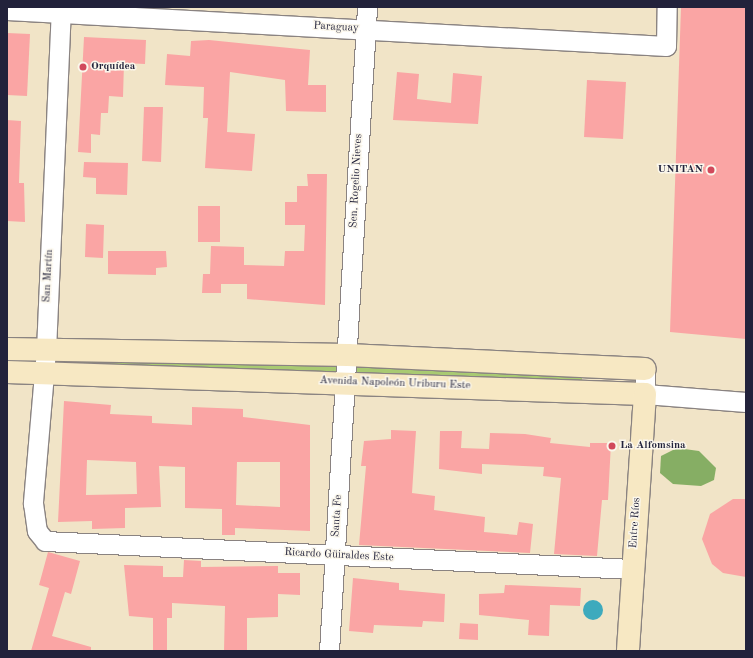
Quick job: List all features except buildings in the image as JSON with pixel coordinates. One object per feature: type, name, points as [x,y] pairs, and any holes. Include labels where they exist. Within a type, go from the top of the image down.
[{"type":"main road","points":[[7,349],[348,355],[645,369]]},
{"type":"main road","name":"Avenida Napoleón Uriburu Este","points":[[7,372],[346,382],[645,394]]},
{"type":"main road","name":"Entre Ríos","points":[[628,651],[645,394]]},
{"type":"street","name":"Sen. Rogelio Nieves","points":[[346,382],[367,7]]},
{"type":"street","name":"Paraguay","points":[[7,10],[61,10],[366,30],[666,46],[667,7]]},
{"type":"street","name":"San Martín","points":[[45,541],[37,531],[33,502],[46,350],[61,10]]},
{"type":"street","points":[[645,369],[645,394]]},
{"type":"street","name":"Santa Fe","points":[[329,651],[346,382]]},
{"type":"street","name":"Avenida Napoleón Uriburu Este","points":[[645,394],[746,402]]},
{"type":"street","name":"Ricardo Güiraldes Este","points":[[45,541],[633,569]]},
{"type":"green space","points":[[7,356],[582,374],[582,384],[7,364]]},
{"type":"green space","points":[[677,448],[699,451],[716,468],[714,480],[701,486],[673,484],[660,473],[661,456]]},
{"type":"water","points":[[593,600],[600,603],[603,610],[600,617],[593,620],[586,617],[583,610],[586,603]]},
{"type":"place","name":"Orquídea","points":[[83,67]]},
{"type":"place","name":"UNITAN","points":[[711,170]]},
{"type":"place","name":"La Alfomsina","points":[[612,446]]}]
